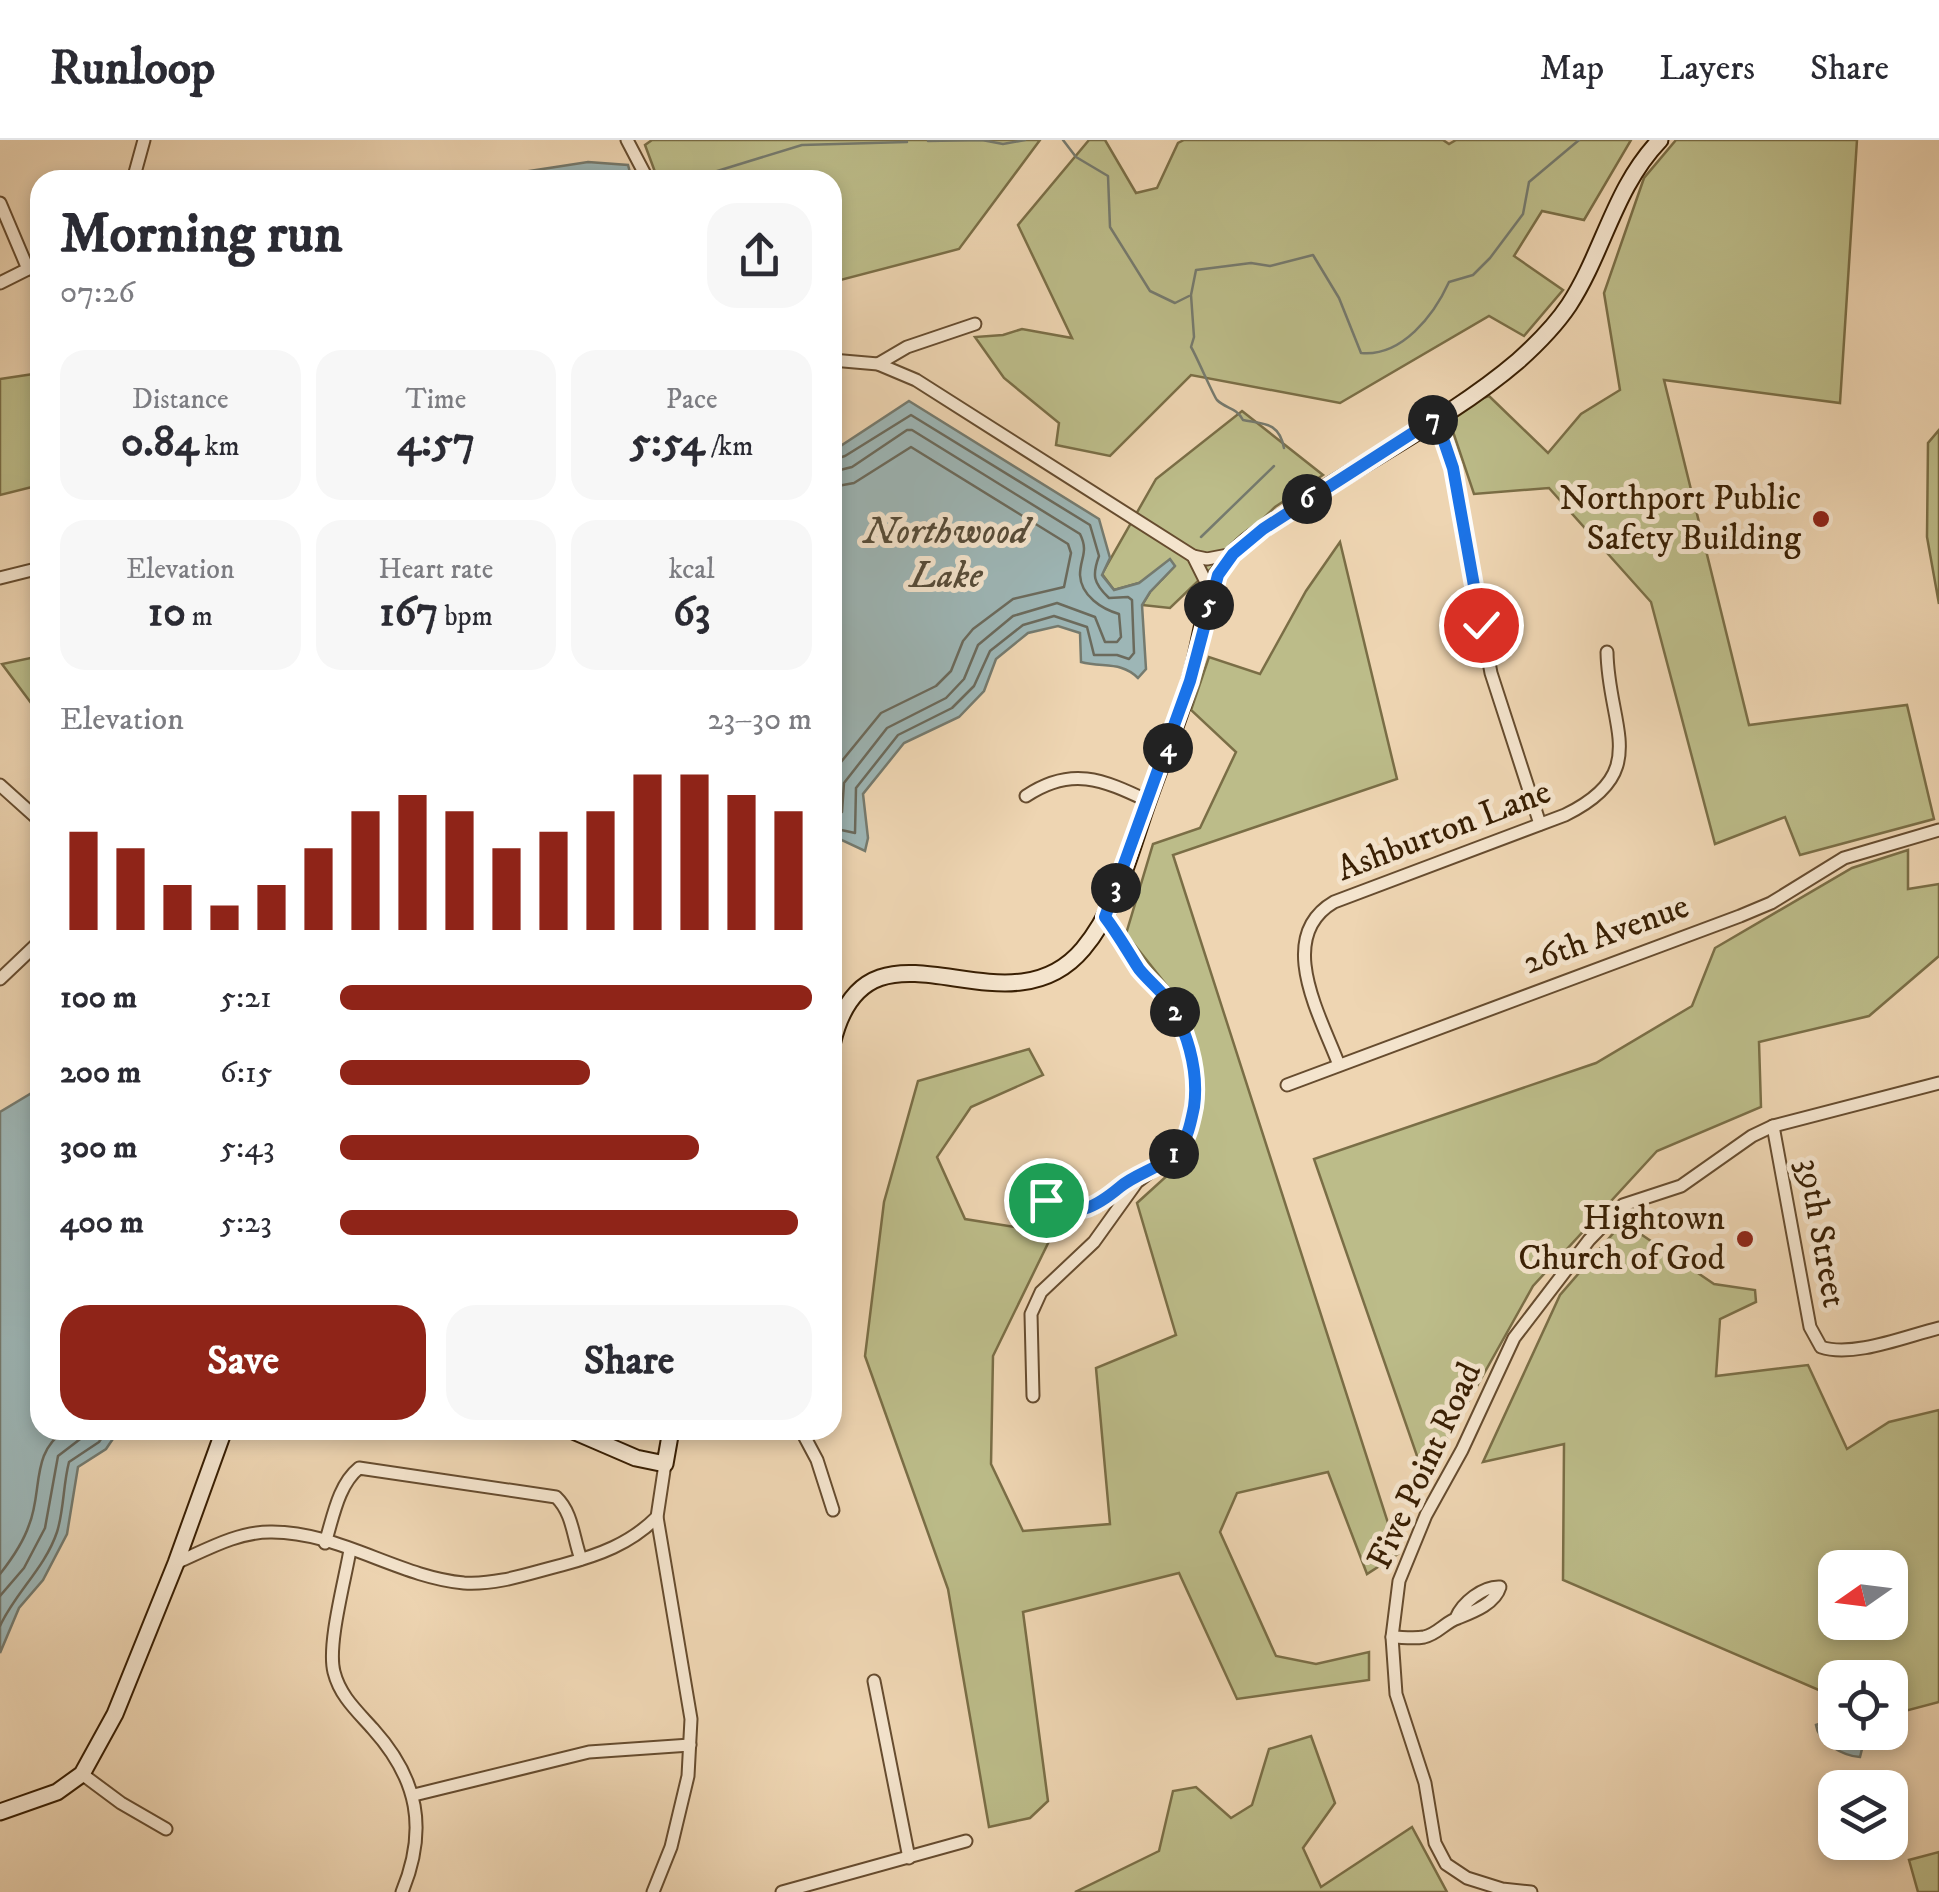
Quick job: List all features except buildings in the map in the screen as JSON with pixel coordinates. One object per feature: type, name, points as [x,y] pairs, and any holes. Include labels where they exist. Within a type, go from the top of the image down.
[{"type":"street","points":[[135,170],[144,140]]},
{"type":"street","points":[[627,140],[643,170]]},
{"type":"street","points":[[842,1014],[848,1002],[876,979],[913,972],[998,985],[1034,981],[1057,972],[1075,957],[1105,917],[1190,681],[1211,593],[1233,554],[1324,488],[1512,366],[1556,323],[1582,282],[1628,181],[1660,140]]},
{"type":"street","points":[[0,203],[30,259]]},
{"type":"street","points":[[0,284],[30,268]]},
{"type":"street","points":[[878,364],[907,347],[975,324]]},
{"type":"street","points":[[842,361],[878,364],[916,380],[1218,575]]},
{"type":"street","points":[[1436,418],[1453,468],[1491,673],[1540,824]]},
{"type":"street","points":[[1193,556],[1207,559],[1233,554]]},
{"type":"street","points":[[1193,556],[1211,593]]},
{"type":"street","points":[[0,578],[30,570]]},
{"type":"street","name":"Ashburton Lane","points":[[1338,1065],[1304,964],[1310,928],[1324,908],[1596,799],[1616,769],[1620,744],[1607,652]]},
{"type":"street","points":[[1026,796],[1066,776],[1101,782],[1148,802]]},
{"type":"street","points":[[0,785],[30,812]]},
{"type":"street","name":"26th Avenue","points":[[1287,1085],[1740,916],[1771,903],[1822,869],[1855,854],[1939,830]]},
{"type":"street","points":[[1033,1396],[1032,1314],[1041,1292],[1094,1242],[1146,1174],[1184,1142],[1196,1094],[1194,1070],[1175,1013],[1105,917]]},
{"type":"street","points":[[0,980],[30,951]]},
{"type":"street","name":"Five Point Road","points":[[1531,1892],[1478,1882],[1446,1864],[1435,1843],[1426,1784],[1396,1694],[1392,1637],[1400,1580],[1426,1515],[1462,1450],[1509,1349],[1528,1318],[1613,1212],[1634,1200],[1681,1186],[1752,1136],[1773,1126],[1939,1083]]},
{"type":"street","name":"39th Street","points":[[1773,1126],[1810,1327],[1821,1348],[1832,1352],[1857,1349],[1939,1328]]},
{"type":"street","points":[[1029,1186],[1056,1208],[1072,1212],[1103,1203],[1124,1183],[1146,1174]]},
{"type":"street","points":[[0,1812],[57,1792],[82,1774],[115,1714],[220,1440]]},
{"type":"street","points":[[594,1440],[636,1458],[665,1464]]},
{"type":"street","points":[[660,1890],[688,1776],[690,1745],[690,1708],[657,1517],[669,1440]]},
{"type":"street","points":[[806,1440],[833,1510]]},
{"type":"street","points":[[325,1542],[343,1487],[359,1468],[556,1496],[570,1516],[582,1560]]},
{"type":"street","points":[[176,1563],[223,1542],[258,1532],[282,1532],[433,1577],[469,1583],[506,1580],[582,1560],[637,1537],[657,1517]]},
{"type":"street","points":[[637,1537],[660,1543]]},
{"type":"street","points":[[350,1550],[333,1644],[333,1670],[349,1704],[383,1740],[404,1771],[414,1796],[412,1863],[402,1892]]},
{"type":"street","points":[[1392,1637],[1421,1638],[1437,1633],[1456,1618],[1468,1616],[1478,1602],[1498,1596],[1503,1585]]},
{"type":"street","points":[[874,1681],[909,1858]]},
{"type":"street","points":[[414,1796],[588,1752],[690,1745]]},
{"type":"street","points":[[82,1774],[166,1829]]},
{"type":"street","points":[[782,1892],[966,1841]]},
{"type":"green space","points":[[652,140],[1040,140],[959,249],[842,280],[842,170],[654,170],[645,145]]},
{"type":"green space","points":[[1089,140],[1105,140],[1136,193],[1157,188],[1178,143],[1184,140],[1443,140],[1449,144],[1456,140],[1631,140],[1584,220],[1542,211],[1514,256],[1563,290],[1524,336],[1489,316],[1340,403],[1191,375],[1110,456],[1056,445],[1059,423],[1004,378],[975,337],[1022,329],[1072,338],[1018,225]]},
{"type":"green space","points":[[1676,140],[1857,140],[1840,403],[1664,380],[1749,725],[1907,705],[1934,819],[1800,855],[1785,817],[1715,844],[1651,602],[1549,488],[1474,494],[1446,411],[1489,396],[1548,453],[1581,414],[1620,390],[1604,293],[1644,178]]},
{"type":"green space","points":[[30,374],[30,488],[0,495],[0,379]]},
{"type":"green space","points":[[1242,411],[1323,475],[1275,507],[1170,608],[1142,605],[1175,566],[1114,590],[1102,574],[1156,479]]},
{"type":"green space","points":[[1939,430],[1939,604],[1927,537],[1928,443]]},
{"type":"green space","points":[[1340,542],[1397,779],[1173,855],[1398,1554],[1367,1574],[1328,1472],[1237,1493],[1220,1532],[1276,1656],[1316,1664],[1369,1652],[1369,1680],[1237,1699],[1179,1573],[1023,1612],[1048,1801],[1030,1818],[989,1827],[948,1589],[865,1356],[884,1202],[918,1081],[1029,1049],[1043,1075],[971,1107],[937,1157],[965,1219],[1053,1233],[993,1356],[991,1464],[1023,1531],[1110,1524],[1096,1368],[1176,1335],[1137,1203],[1191,1154],[1201,1067],[1171,991],[1126,934],[1153,844],[1200,828],[1236,752],[1191,710],[1209,657],[1260,674],[1306,591]]},
{"type":"green space","points":[[30,658],[30,702],[2,664]]},
{"type":"green space","points":[[1908,850],[1908,889],[1939,884],[1939,956],[1869,1016],[1759,1042],[1761,1107],[1657,1151],[1533,1286],[1425,1479],[1314,1159],[1596,1063],[1692,1006],[1715,948],[1852,868]]},
{"type":"green space","points":[[1623,1222],[1714,1284],[1755,1290],[1756,1302],[1720,1319],[1716,1376],[1808,1365],[1847,1449],[1889,1422],[1939,1410],[1939,1702],[1908,1710],[1908,1660],[1818,1660],[1818,1690],[1563,1580],[1564,1444],[1483,1462],[1560,1295]]},
{"type":"green space","points":[[1311,1736],[1335,1803],[1303,1848],[1321,1887],[1412,1827],[1447,1892],[1075,1892],[1159,1851],[1173,1791],[1196,1787],[1231,1818],[1252,1805],[1269,1749]]},
{"type":"green space","points":[[1939,1852],[1939,1892],[1918,1892],[1909,1860]]},
{"type":"water","points":[[588,162],[628,165],[629,170],[536,170]]},
{"type":"water","name":"Northwood Lake","points":[[909,401],[1099,519],[1110,558],[1102,575],[1114,590],[1139,583],[1170,559],[1175,566],[1142,605],[1146,669],[1138,678],[1118,667],[1081,662],[1080,633],[1058,626],[1028,633],[996,659],[984,691],[959,717],[904,743],[863,794],[868,838],[865,851],[842,840],[842,445]]},
{"type":"water","points":[[30,1094],[30,1440],[112,1440],[106,1449],[78,1467],[67,1534],[43,1580],[19,1608],[0,1653],[0,1112]]},
{"type":"water","points":[[1838,1750],[1862,1750],[1860,1757]]},
{"type":"waterway","points":[[928,141],[982,140],[1003,144],[1025,140]]},
{"type":"waterway","points":[[1063,140],[1076,157],[1108,176],[1110,227],[1150,291],[1175,303],[1189,296]]},
{"type":"waterway","points":[[1284,448],[1274,429],[1243,420],[1212,392],[1191,347],[1191,295],[1196,270],[1251,263],[1270,266],[1313,255],[1339,298],[1361,353],[1390,348],[1425,320],[1449,282],[1473,275],[1490,258],[1523,214],[1529,182],[1579,140]]},
{"type":"waterway","points":[[721,170],[802,145],[907,142]]},
{"type":"waterway","points":[[1201,537],[1274,466]]},
{"type":"place","name":"Northport Public Safety Building","points":[[1821,519]]},
{"type":"place","name":"Hightown Church of God","points":[[1745,1239]]},
{"type":"route","points":[[1046,1200],[1056,1208],[1072,1212],[1103,1203],[1124,1183],[1146,1174],[1176,1152],[1192,1119],[1194,1070],[1180,1024],[1105,917],[1190,681],[1211,593],[1233,554],[1263,529],[1436,418],[1453,468],[1481,625]]}]
